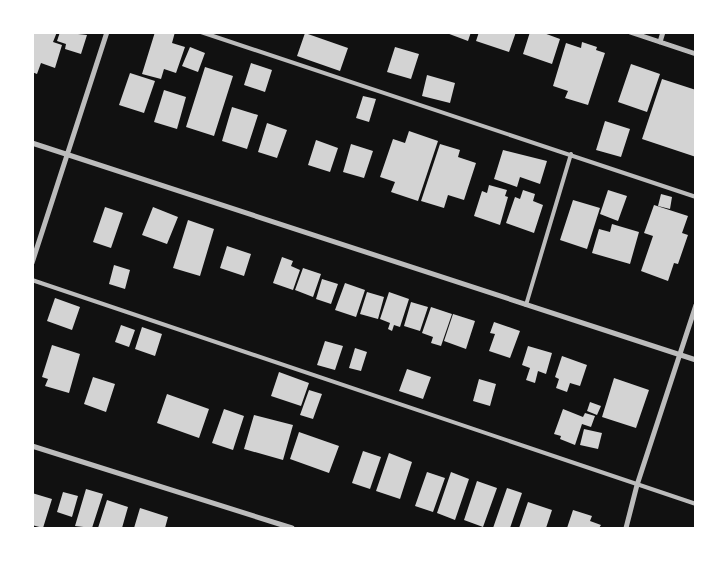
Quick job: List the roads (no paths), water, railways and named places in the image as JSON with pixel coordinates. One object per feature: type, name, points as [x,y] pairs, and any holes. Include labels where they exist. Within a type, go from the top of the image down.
[{"type":"street","points":[[32,263],[107,32]]},
{"type":"street","points":[[630,32],[696,54]]},
{"type":"street","points":[[660,42],[663,32]]},
{"type":"street","points":[[32,143],[696,360]]},
{"type":"street","points":[[626,528],[696,305]]},
{"type":"street","points":[[32,446],[292,528]]},
{"type":"lane","points":[[201,32],[572,154],[696,197]]},
{"type":"lane","points":[[526,305],[572,154]]},
{"type":"lane","points":[[32,280],[696,504]]}]
